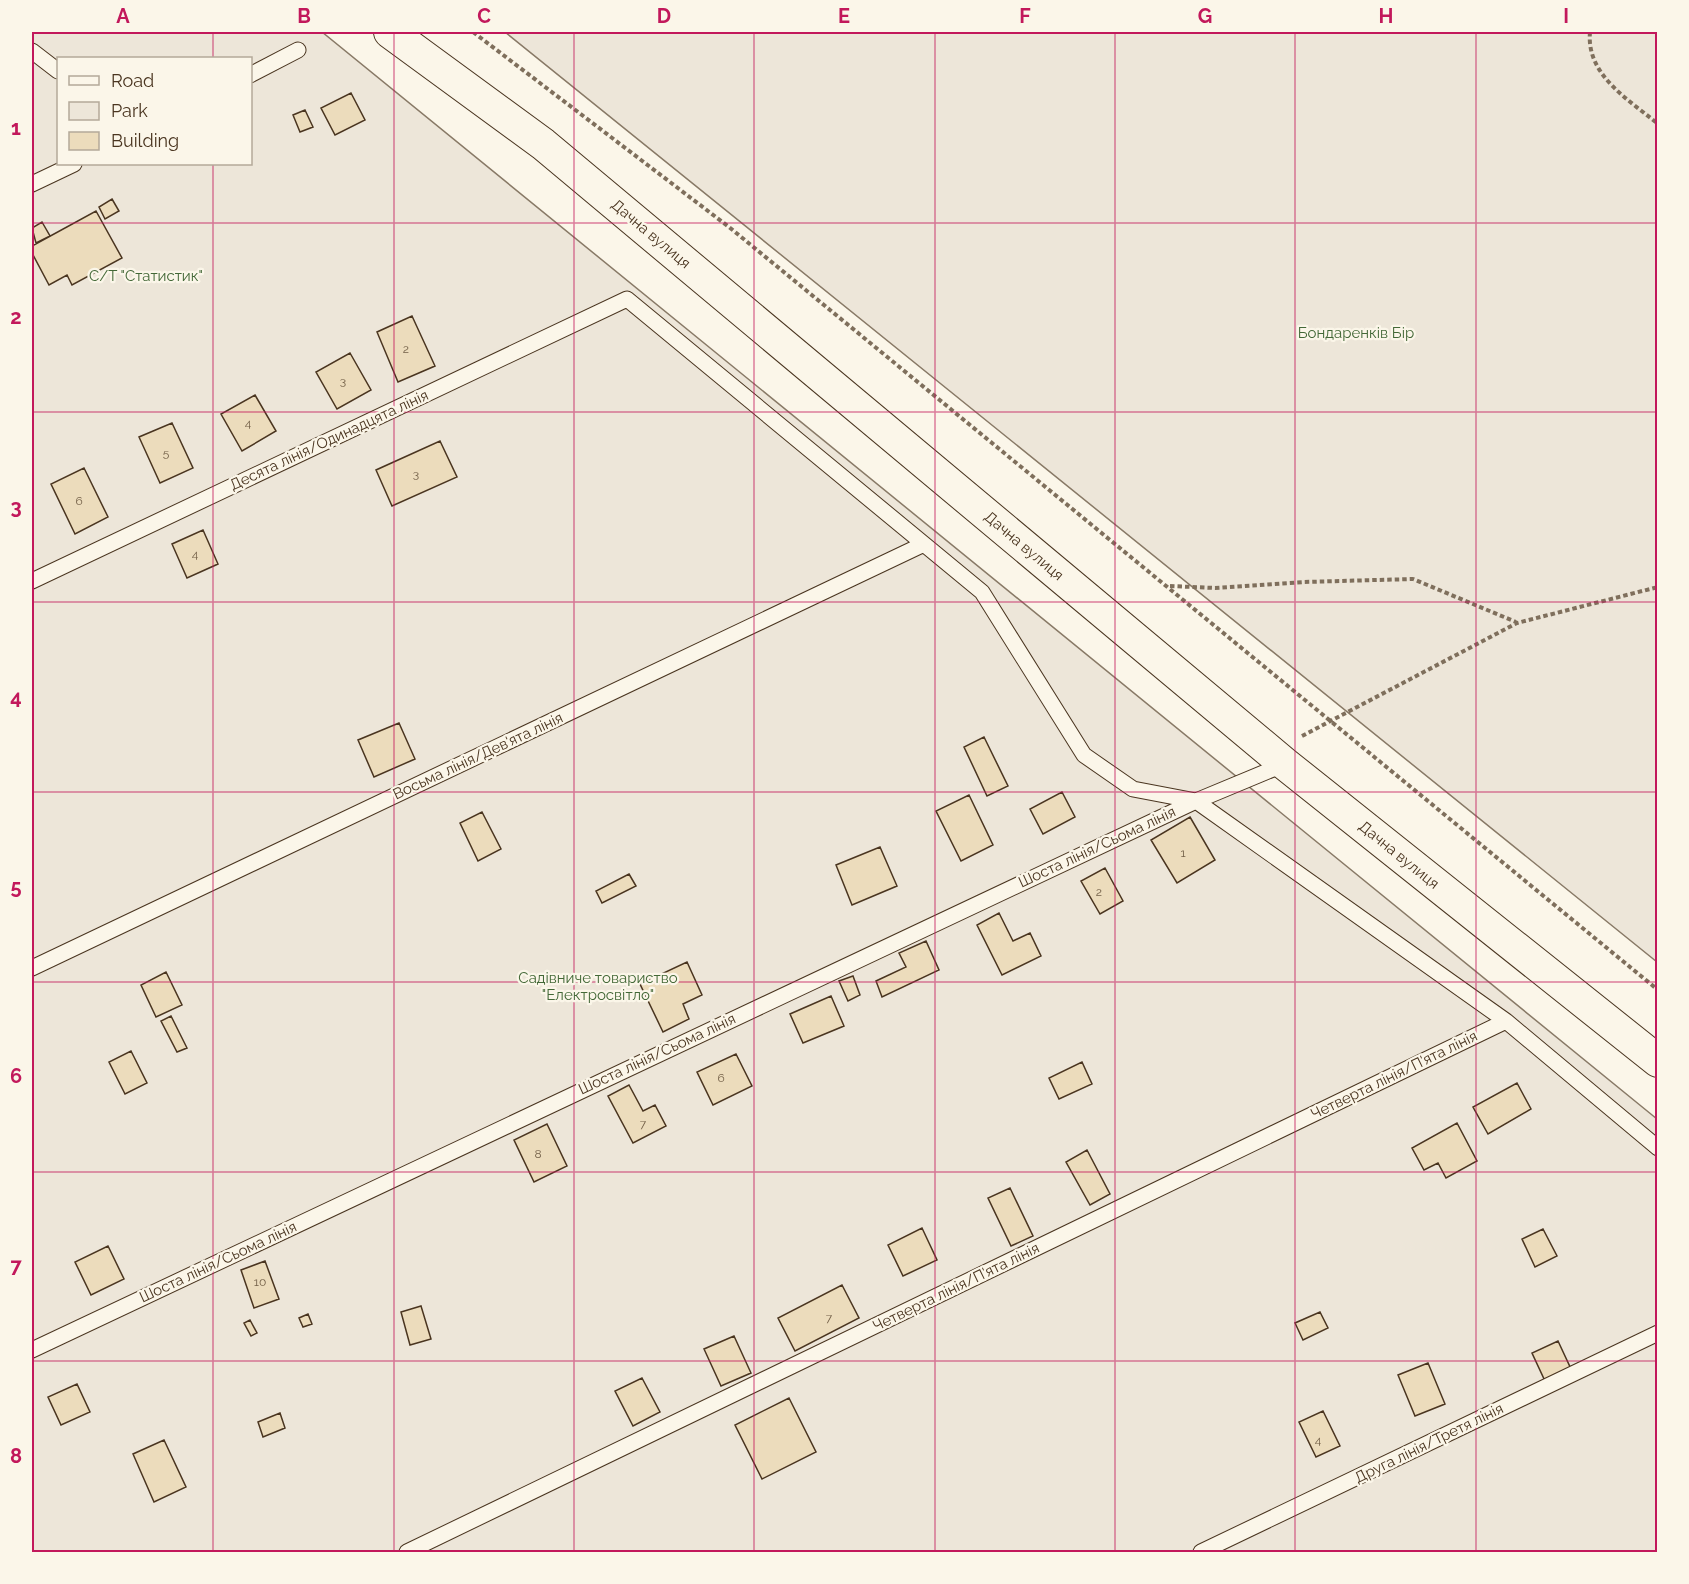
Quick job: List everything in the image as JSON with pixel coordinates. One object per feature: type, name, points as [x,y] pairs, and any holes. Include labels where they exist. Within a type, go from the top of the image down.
[{"type":"street","name":"Дачна вулиця","points":[[390,32],[543,144],[1279,758],[1658,1061]]},
{"type":"lane","points":[[252,74],[298,50]]},
{"type":"lane","points":[[32,51],[57,70]]},
{"type":"lane","points":[[32,184],[72,165]]},
{"type":"lane","name":"Десята лінія/Одинадцята лінія","points":[[32,581],[627,299],[924,544]]},
{"type":"lane","points":[[924,544],[982,592],[1084,755],[1133,789],[1196,801],[1506,1021],[1658,1148]]},
{"type":"lane","name":"Восьма лінія/Дев'ята лінія","points":[[32,968],[924,544]]},
{"type":"lane","name":"Шоста лінія/Сьома лінія","points":[[32,1350],[1196,801],[1279,758]]},
{"type":"lane","name":"Четверта лінія/П'ята лінія","points":[[407,1552],[1506,1021]]},
{"type":"lane","name":"Друга лінія/Третя лінія","points":[[1201,1552],[1658,1334]]},
{"type":"path","points":[[473,32],[729,227],[1658,990]]},
{"type":"path","points":[[1590,32],[1589,42],[1603,79],[1658,124]]},
{"type":"path","points":[[1168,586],[1215,588],[1304,582],[1413,579],[1517,623]]},
{"type":"path","points":[[1279,758],[1332,720],[1517,623],[1658,587]]},
{"type":"green space","name":"Садівниче товариство \"Електросвітло\"","points":[[32,32],[322,32],[1657,1119],[1657,1552],[32,1552]]},
{"type":"green space","name":"Бондаренків Бір","points":[[505,32],[1657,32],[1657,962]]},
{"type":"building","points":[[351,93],[365,120],[335,135],[321,108]]},
{"type":"building","points":[[305,110],[313,127],[300,132],[293,115]]},
{"type":"building","points":[[112,199],[119,211],[105,219],[99,207]]},
{"type":"building","points":[[96,211],[122,258],[72,285],[67,275],[49,285],[32,253],[32,246]]},
{"type":"building","points":[[42,222],[50,236],[36,243],[32,228]]},
{"type":"building","points":[[412,316],[435,366],[398,382],[377,332]]},
{"type":"building","points":[[350,353],[371,390],[337,409],[316,372]]},
{"type":"building","points":[[255,395],[276,431],[242,451],[221,414]]},
{"type":"building","points":[[172,423],[193,468],[160,483],[139,437]]},
{"type":"building","points":[[440,441],[457,477],[392,506],[376,470]]},
{"type":"building","points":[[84,468],[108,517],[75,534],[51,484]]},
{"type":"building","points":[[203,530],[218,564],[187,578],[172,544]]},
{"type":"building","points":[[399,723],[415,759],[374,777],[358,740]]},
{"type":"building","points":[[984,737],[1008,786],[987,796],[964,747]]},
{"type":"building","points":[[1062,792],[1075,817],[1043,834],[1030,809]]},
{"type":"building","points":[[969,795],[993,845],[961,861],[936,811]]},
{"type":"building","points":[[482,812],[501,849],[478,861],[460,823]]},
{"type":"building","points":[[1190,817],[1215,860],[1177,883],[1151,840]]},
{"type":"building","points":[[880,847],[897,886],[852,905],[836,865]]},
{"type":"building","points":[[1105,868],[1123,901],[1100,914],[1081,881]]},
{"type":"building","points":[[629,874],[636,886],[602,903],[596,891]]},
{"type":"building","points":[[999,913],[1013,941],[1030,933],[1041,956],[1002,975],[977,925]]},
{"type":"building","points":[[926,941],[939,970],[882,997],[876,981],[906,967],[899,953]]},
{"type":"building","points":[[687,962],[702,995],[683,1004],[689,1019],[663,1032],[640,984]]},
{"type":"building","points":[[166,972],[182,1005],[156,1017],[141,985]]},
{"type":"building","points":[[853,976],[860,995],[848,1001],[839,981]]},
{"type":"building","points":[[831,996],[844,1026],[803,1043],[790,1014]]},
{"type":"building","points":[[171,1016],[187,1048],[177,1052],[161,1021]]},
{"type":"building","points":[[131,1051],[147,1083],[125,1094],[109,1062]]},
{"type":"building","points":[[736,1054],[752,1086],[713,1105],[697,1072]]},
{"type":"building","points":[[1082,1062],[1092,1084],[1059,1099],[1049,1078]]},
{"type":"building","points":[[1517,1083],[1531,1109],[1488,1134],[1473,1107]]},
{"type":"building","points":[[629,1085],[643,1111],[655,1105],[666,1126],[633,1143],[608,1096]]},
{"type":"building","points":[[1457,1123],[1477,1161],[1446,1178],[1438,1163],[1424,1170],[1412,1148]]},
{"type":"building","points":[[547,1124],[567,1166],[534,1182],[514,1140]]},
{"type":"building","points":[[1087,1150],[1110,1194],[1090,1205],[1066,1162]]},
{"type":"building","points":[[1010,1188],[1033,1236],[1011,1246],[988,1198]]},
{"type":"building","points":[[922,1228],[937,1260],[903,1276],[888,1245]]},
{"type":"building","points":[[1543,1229],[1557,1256],[1535,1267],[1522,1239]]},
{"type":"building","points":[[108,1246],[124,1279],[91,1295],[75,1262]]},
{"type":"building","points":[[265,1261],[279,1299],[254,1308],[241,1270]]},
{"type":"building","points":[[842,1285],[859,1318],[795,1351],[778,1318]]},
{"type":"building","points":[[421,1306],[431,1339],[410,1345],[401,1312]]},
{"type":"building","points":[[1320,1312],[1328,1328],[1303,1340],[1295,1323]]},
{"type":"building","points":[[308,1314],[312,1324],[303,1327],[299,1318]]},
{"type":"building","points":[[250,1320],[257,1333],[251,1336],[244,1323]]},
{"type":"building","points":[[734,1336],[751,1373],[721,1386],[704,1349]]},
{"type":"building","points":[[1558,1341],[1571,1369],[1545,1381],[1532,1353]]},
{"type":"building","points":[[1428,1363],[1445,1404],[1415,1416],[1398,1375]]},
{"type":"building","points":[[642,1378],[660,1412],[633,1426],[615,1391]]},
{"type":"building","points":[[77,1384],[90,1412],[61,1425],[48,1397]]},
{"type":"building","points":[[789,1398],[816,1452],[762,1479],[735,1425]]},
{"type":"building","points":[[1323,1411],[1340,1446],[1316,1457],[1299,1422]]},
{"type":"building","points":[[280,1413],[285,1428],[263,1437],[258,1422]]},
{"type":"building","points":[[164,1440],[186,1487],[154,1502],[133,1454]]},
{"type":"park label","name":"С/Т \"Статистик\"","points":[[146,276]]}]
